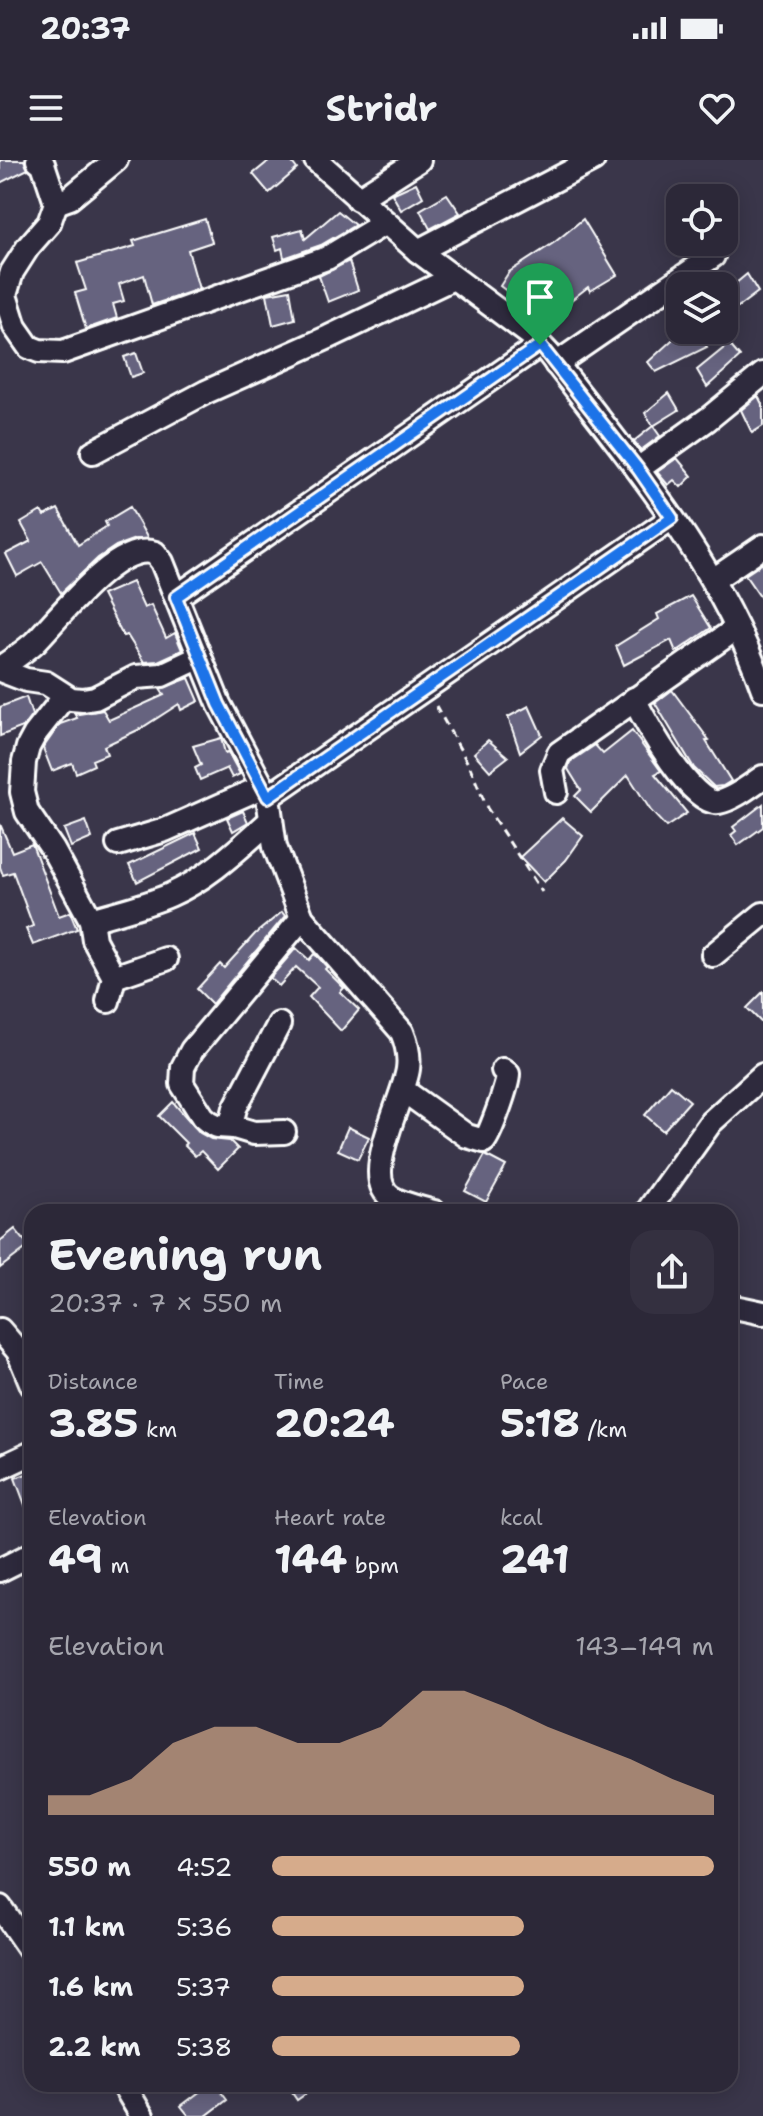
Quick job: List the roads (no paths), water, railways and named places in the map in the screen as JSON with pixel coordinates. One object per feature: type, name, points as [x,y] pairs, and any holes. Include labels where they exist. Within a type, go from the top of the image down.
[{"type":"street","points":[[38,160],[43,164],[56,203],[49,223],[12,272],[5,295],[15,327],[29,347],[39,351],[63,352],[327,258],[385,223]]},
{"type":"street","points":[[56,203],[70,198],[96,180],[116,160]]},
{"type":"street","points":[[316,160],[418,251],[531,335],[540,345],[638,469],[672,518],[713,580],[761,675]]},
{"type":"street","points":[[358,199],[419,160]]},
{"type":"street","points":[[418,251],[593,160]]},
{"type":"street","points":[[556,364],[713,256]]},
{"type":"street","points":[[93,452],[206,392],[453,278]]},
{"type":"street","points":[[176,597],[540,345]]},
{"type":"street","points":[[638,469],[708,419],[763,374]]},
{"type":"street","points":[[118,844],[165,830],[265,792],[421,693],[672,518]]},
{"type":"street","points":[[713,580],[763,546]]},
{"type":"street","points":[[200,657],[162,675],[136,677],[95,698],[77,700],[46,683],[26,680],[0,669],[35,642],[86,586],[140,551],[155,553],[162,562],[219,704],[265,792],[275,847],[302,918],[402,1032],[409,1050],[403,1090],[380,1161],[379,1180],[392,1198],[410,1204]]},
{"type":"street","points":[[556,792],[552,770],[559,753],[737,628]]},
{"type":"street","points":[[65,696],[28,747],[22,792],[27,812],[53,850],[91,920],[94,940],[114,977],[108,1001]]},
{"type":"street","points":[[634,699],[655,740],[692,788],[707,800],[719,802],[763,777]]},
{"type":"street","points":[[91,920],[168,897],[216,868],[271,820]]},
{"type":"street","points":[[713,955],[763,914]]},
{"type":"street","points":[[284,1132],[254,1133],[217,1126],[203,1117],[182,1084],[183,1067],[192,1050],[302,918]]},
{"type":"street","points":[[114,977],[166,959]]},
{"type":"street","points":[[234,1127],[235,1108],[279,1024]]},
{"type":"street","points":[[403,1090],[467,1136],[484,1141],[490,1134],[509,1080],[503,1070]]},
{"type":"street","points":[[653,1204],[711,1122],[763,1075]]},
{"type":"street","points":[[738,1308],[763,1313]]},
{"type":"street","points":[[0,1330],[18,1351],[24,1366]]},
{"type":"street","points":[[0,1468],[24,1457]]},
{"type":"street","points":[[0,1570],[24,1558]]},
{"type":"street","points":[[0,1907],[24,1942]]},
{"type":"street","points":[[128,2092],[142,2116]]}]
